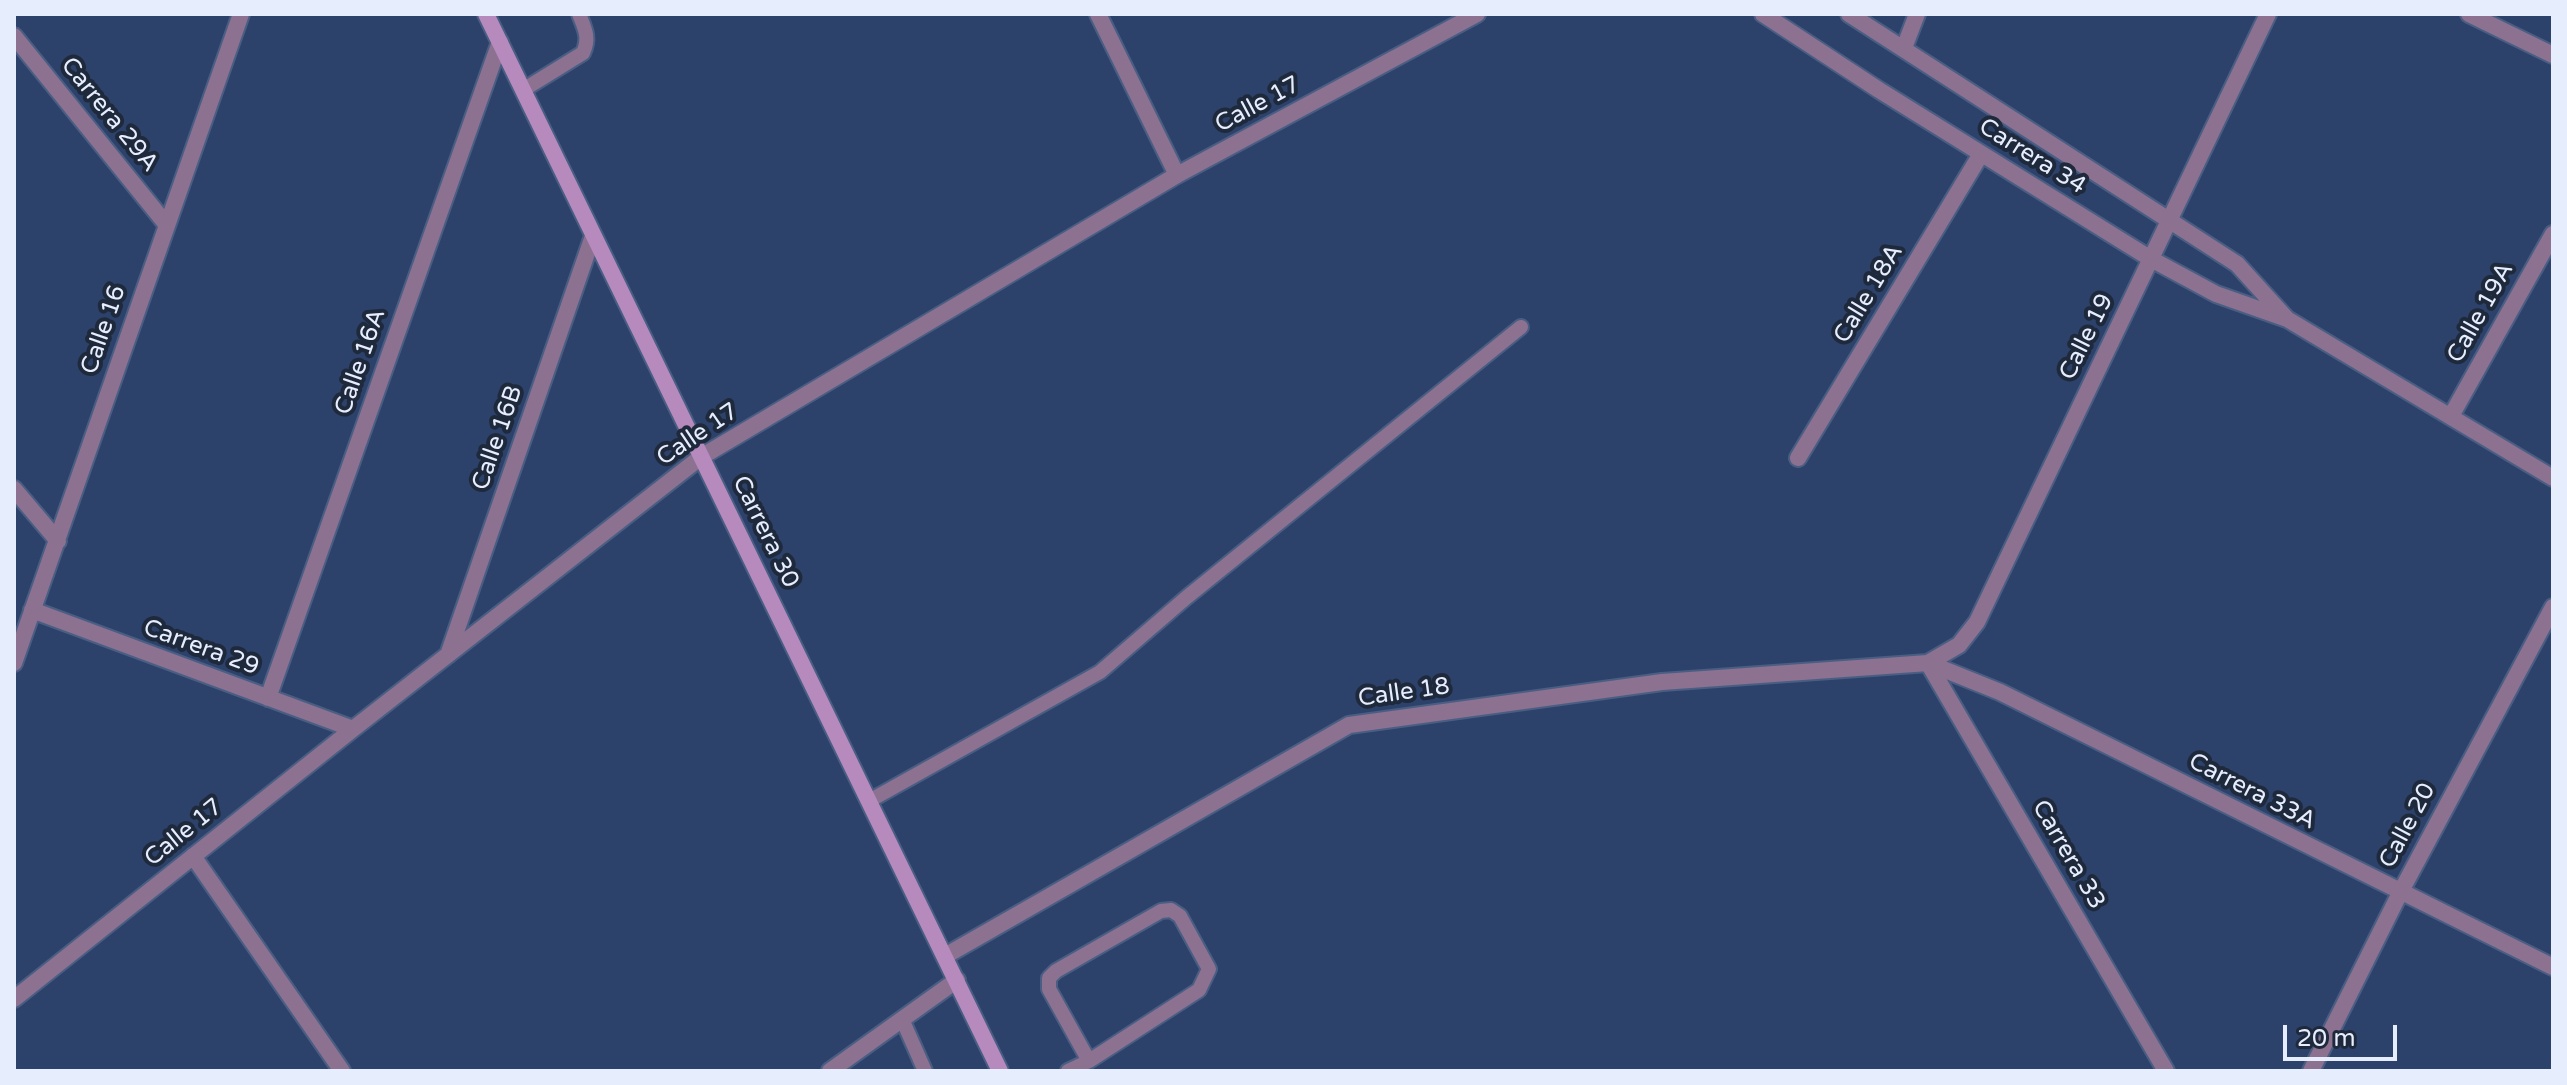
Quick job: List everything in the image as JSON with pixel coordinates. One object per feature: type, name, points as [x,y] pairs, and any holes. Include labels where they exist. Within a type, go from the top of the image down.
[{"type":"main road","name":"Carrera 30","points":[[486,14],[1000,1071]]},
{"type":"street","name":"Calle 16","points":[[14,663],[241,14]]},
{"type":"street","points":[[1098,14],[1177,175]]},
{"type":"street","name":"Calle 17","points":[[14,999],[701,457],[1177,175],[1477,14]]},
{"type":"street","name":"Carrera 34","points":[[1763,14],[2151,259],[2216,294],[2287,319],[2553,478]]},
{"type":"street","name":"Carrera 34","points":[[1849,14],[2237,264],[2287,319]]},
{"type":"street","points":[[1904,48],[1917,14]]},
{"type":"street","name":"Calle 19","points":[[1928,663],[1959,645],[1977,622],[2268,14]]},
{"type":"street","points":[[2469,14],[2553,55]]},
{"type":"street","name":"Carrera 29A","points":[[14,36],[166,224]]},
{"type":"street","name":"Calle 16A","points":[[268,698],[500,42]]},
{"type":"street","name":"Calle 18A","points":[[1798,458],[1981,154]]},
{"type":"street","name":"Calle 19A","points":[[2451,416],[2553,234]]},
{"type":"street","name":"Calle 16B","points":[[448,656],[593,236]]},
{"type":"street","points":[[14,489],[58,541]]},
{"type":"street","name":"Calle 20","points":[[2311,1071],[2400,893],[2553,607]]},
{"type":"street","name":"Carrera 29","points":[[32,610],[353,729]]},
{"type":"street","name":"Carrera 33A","points":[[1928,663],[2000,692],[2553,967]]},
{"type":"street","name":"Calle 18","points":[[945,956],[1349,725],[1662,682],[1928,663]]},
{"type":"street","name":"Carrera 33","points":[[1928,663],[2166,1071]]},
{"type":"street","points":[[193,856],[342,1071]]},
{"type":"street","points":[[830,1071],[957,980]]},
{"type":"lane","points":[[523,90],[583,53],[588,34],[579,14]]},
{"type":"lane","points":[[869,801],[1100,672],[1187,597],[1521,327]]},
{"type":"lane","points":[[1068,1071],[1089,1061],[1199,990],[1209,969],[1180,916],[1171,910],[1161,911],[1056,971],[1049,978],[1049,989],[1089,1061]]},
{"type":"lane","points":[[902,1019],[925,1071]]}]
